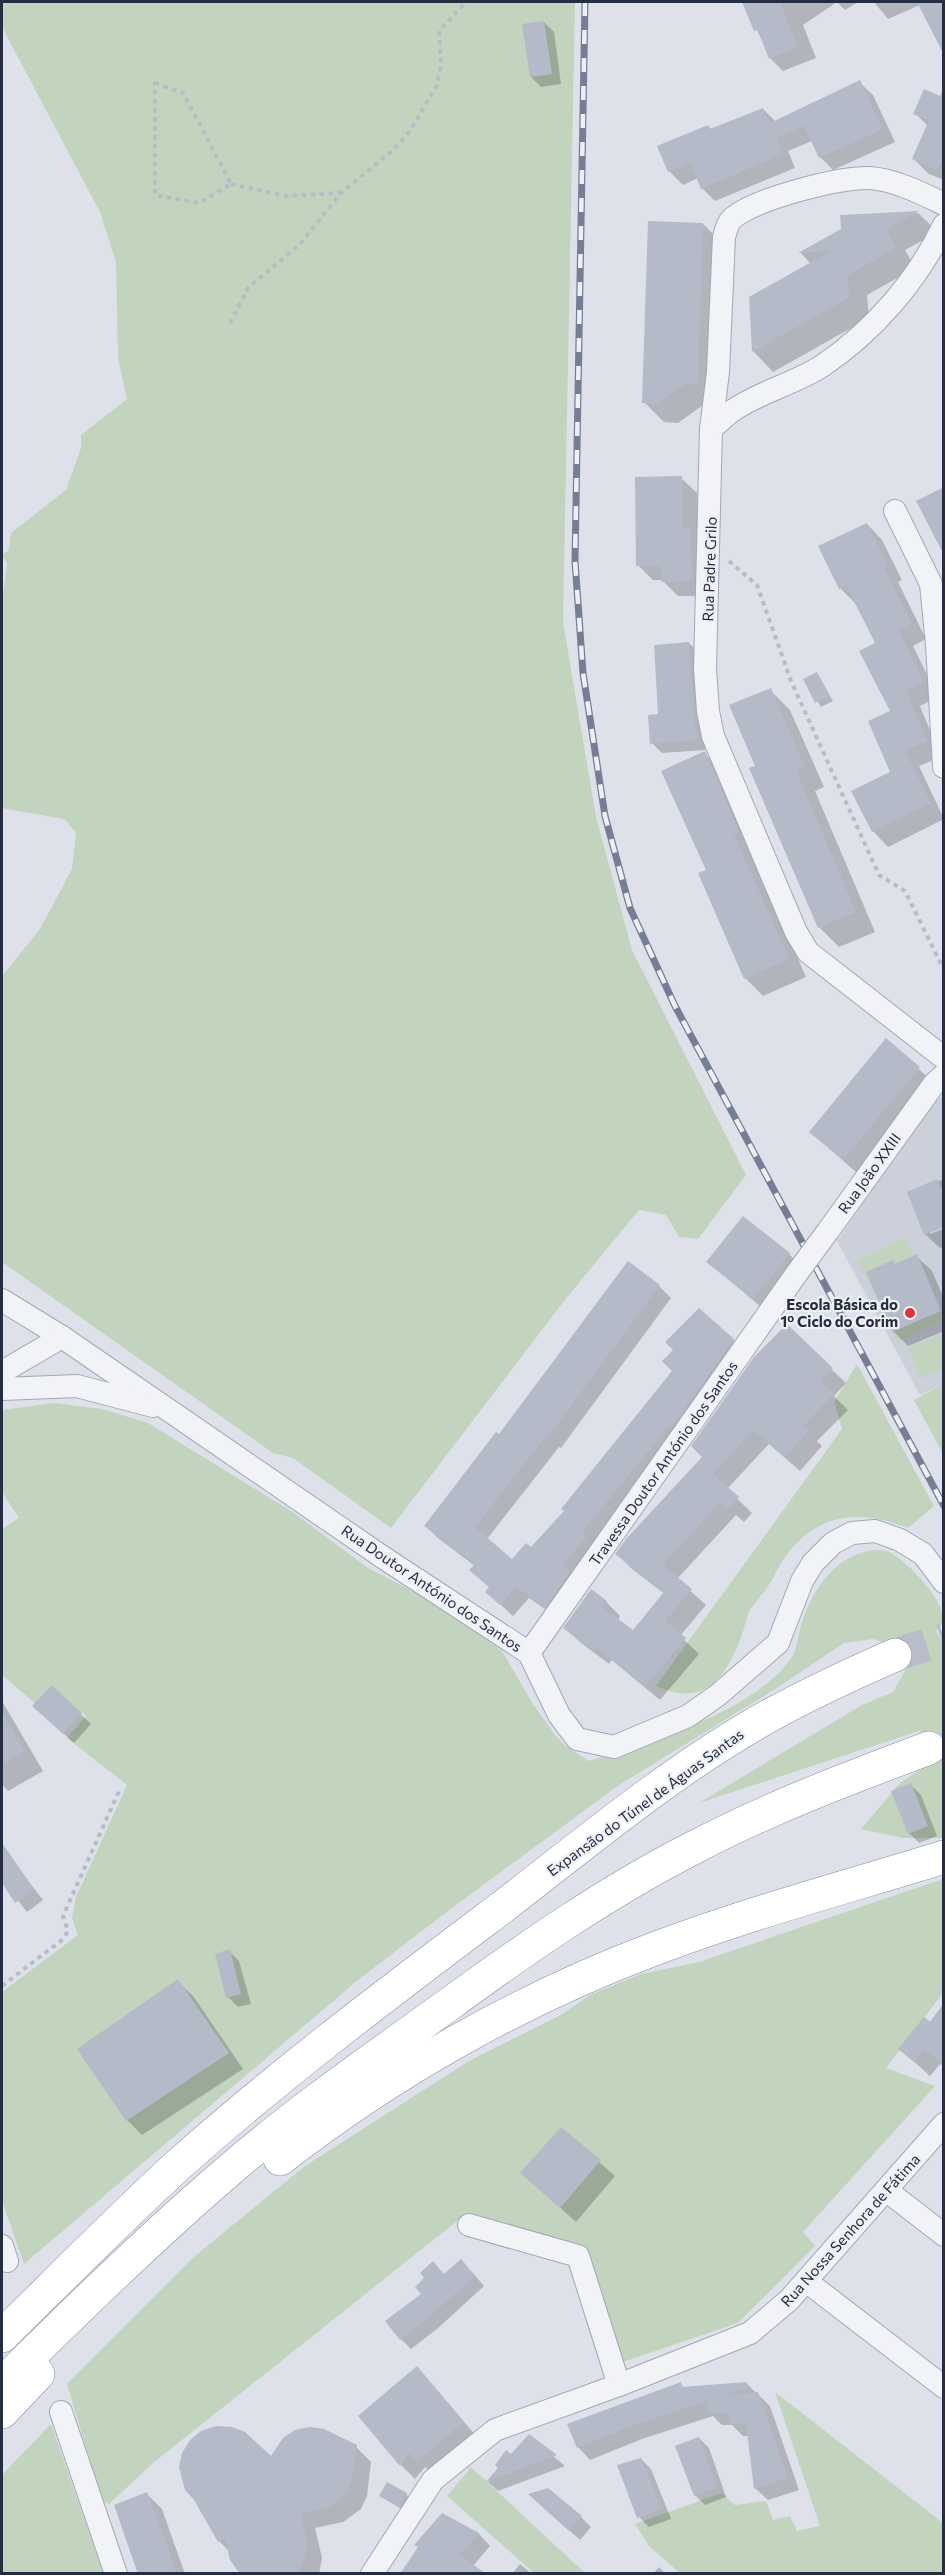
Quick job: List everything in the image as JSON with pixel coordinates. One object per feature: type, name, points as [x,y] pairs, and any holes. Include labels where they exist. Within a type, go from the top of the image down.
[{"type":"highway","name":"Expansão do Túnel de Águas Santas","points":[[2,2336],[178,2166],[376,2003],[687,1768],[752,1726],[824,1686],[896,1655]]},
{"type":"highway","points":[[2,2384],[130,2259],[227,2172],[341,2082],[495,1971],[592,1906],[693,1848],[815,1790],[929,1748]]},
{"type":"highway","points":[[2,2412],[78,2335],[225,2201],[328,2122],[444,2050],[538,1999],[654,1949],[944,1857]]},
{"type":"street","name":"Rua Padre Grilo","points":[[944,204],[896,184],[873,178],[853,178],[792,193],[745,210],[732,218],[723,237],[718,372],[711,429],[710,544],[705,669],[713,736],[784,908],[808,952],[944,1058]]},
{"type":"street","points":[[711,429],[733,410],[822,366],[856,339],[887,310],[913,277],[944,225]]},
{"type":"street","points":[[895,511],[931,584],[944,767]]},
{"type":"street","name":"Rua João XXIII","points":[[797,1273],[934,1084],[944,1075]]},
{"type":"street","name":"Travessa Doutor António dos Santos","points":[[529,1653],[797,1273]]},
{"type":"street","name":"Rua Doutor António dos Santos","points":[[2,1300],[62,1337],[384,1558],[529,1653],[559,1715],[577,1739],[614,1747],[688,1716],[753,1667],[778,1643],[802,1581],[813,1563],[833,1543],[852,1533],[875,1531],[900,1540],[922,1554],[944,1582]]},
{"type":"street","points":[[2,1372],[62,1337]]},
{"type":"street","points":[[2,1389],[76,1386],[170,1410]]},
{"type":"street","name":"Rua Nossa Senhora de Fátima","points":[[372,2574],[433,2480],[495,2430],[619,2385],[750,2333],[777,2311],[806,2281],[944,2124]]},
{"type":"street","points":[[886,2190],[944,2235]]},
{"type":"street","points":[[469,2225],[578,2256],[619,2385]]},
{"type":"street","points":[[806,2281],[944,2386]]},
{"type":"street","points":[[61,2412],[117,2574]]},
{"type":"path","points":[[230,323],[248,288],[300,244],[341,193],[392,151],[410,131],[437,85],[441,65],[439,31],[465,2]]},
{"type":"path","points":[[231,184],[183,93],[155,83],[155,195],[198,203],[231,184],[285,196],[341,193]]},
{"type":"path","points":[[710,544],[758,585],[791,681],[879,875],[905,891],[944,970]]},
{"type":"path","points":[[2,1986],[63,1939],[68,1931],[63,1916],[120,1789]]},
{"type":"shaded area","name":"Escola Básica do 1º Ciclo do Corim","points":[[943,1096],[943,1384],[920,1395],[837,1241],[931,1103]]},
{"type":"green space","points":[[2,2],[575,2],[563,622],[596,817],[632,950],[746,1175],[698,1239],[679,1237],[666,1215],[639,1210],[564,1301],[391,1528],[293,1458],[273,1453],[2,1262],[2,976],[40,929],[72,869],[76,832],[64,819],[2,808],[2,601],[7,564],[2,555],[9,550],[11,533],[66,490],[81,448],[81,435],[127,399],[118,358],[116,262],[100,212],[2,27]]},
{"type":"green space","points":[[904,1237],[943,1320],[899,1343],[858,1260]]},
{"type":"green space","points":[[942,1334],[943,1368],[922,1379],[908,1348]]},
{"type":"green space","points":[[857,1364],[934,1506],[908,1528],[872,1518],[855,1517],[824,1524],[810,1532],[783,1560],[767,1588],[750,1610],[734,1655],[719,1678],[699,1691],[686,1693],[672,1692],[656,1686],[842,1429],[834,1402]]},
{"type":"green space","points":[[943,1384],[943,1454],[914,1400]]},
{"type":"green space","points":[[54,1403],[102,1409],[148,1423],[294,1513],[368,1568],[450,1610],[502,1651],[533,1704],[555,1735],[564,1745],[589,1761],[670,1734],[727,1709],[752,1694],[774,1677],[792,1657],[808,1606],[832,1571],[858,1554],[874,1550],[889,1552],[905,1563],[923,1582],[938,1602],[942,1612],[943,1621],[936,1631],[944,1644],[943,1838],[903,1838],[861,1829],[900,1783],[935,1760],[928,1735],[919,1731],[699,1803],[862,1705],[893,1692],[908,1665],[903,1649],[873,1639],[844,1643],[777,1688],[619,1785],[448,1911],[358,1980],[24,2264],[2,2200],[2,1992],[78,1935],[72,1918],[76,1897],[127,1785],[67,1738],[86,1716],[52,1686],[36,1704],[2,1675],[2,1529],[19,1518],[2,1492],[2,1410]]},
{"type":"green space","points":[[943,1879],[943,1993],[886,2068],[935,2086],[803,2232],[815,2246],[738,2323],[620,2363],[589,2257],[466,2214],[153,2463],[109,2504],[102,2501],[67,2384],[195,2256],[305,2166],[469,2061],[561,2015],[590,1995],[641,1974],[699,1962]]},
{"type":"green space","points":[[775,2392],[943,2523],[943,2573],[680,2573],[649,2546],[635,2524],[722,2493],[735,2505],[766,2501],[773,2520],[790,2516],[797,2531],[820,2526]]},
{"type":"green space","points":[[51,2424],[103,2573],[2,2573],[2,2475]]},
{"type":"green space","points":[[471,2467],[585,2573],[534,2573],[447,2496]]},
{"type":"building","points":[[742,2],[780,2],[798,47],[769,59],[758,30],[754,31]]},
{"type":"building","points":[[917,2],[944,2],[944,55]]},
{"type":"building","points":[[544,21],[552,74],[530,77],[522,24]]},
{"type":"building","points":[[860,80],[883,129],[819,158],[804,126],[776,138],[783,154],[701,189],[690,163],[668,172],[657,146],[708,125],[710,129],[763,108],[770,123]]},
{"type":"building","points":[[944,87],[944,156],[937,170],[912,159],[929,120],[913,114],[924,89],[940,96]]},
{"type":"building","points":[[919,211],[886,229],[896,248],[848,275],[849,298],[752,352],[749,297],[831,251],[798,253],[841,229],[840,215]]},
{"type":"building","points":[[648,221],[703,223],[698,384],[686,383],[658,403],[642,403]]},
{"type":"building","points":[[682,476],[683,528],[691,528],[692,581],[661,582],[661,566],[636,566],[635,477]]},
{"type":"building","points":[[944,487],[944,555],[916,501]]},
{"type":"building","points":[[867,523],[888,565],[884,567],[912,624],[899,631],[924,682],[906,691],[927,741],[905,751],[931,803],[872,832],[851,791],[890,772],[868,721],[890,711],[859,651],[875,643],[846,585],[839,589],[818,546]]},
{"type":"building","points":[[689,642],[696,740],[650,744],[648,715],[658,714],[654,645]]},
{"type":"building","points":[[817,672],[830,696],[815,703],[803,679]]},
{"type":"building","points":[[771,688],[805,767],[796,771],[856,912],[818,928],[749,768],[755,766],[729,705]]},
{"type":"building","points":[[705,751],[739,832],[734,834],[789,959],[744,979],[698,873],[706,870],[661,771]]},
{"type":"building","points":[[886,1038],[920,1067],[843,1160],[809,1132]]},
{"type":"building","points":[[937,1179],[944,1195],[944,1227],[924,1235],[907,1192]]},
{"type":"building","points":[[743,1216],[790,1253],[753,1299],[706,1262]]},
{"type":"building","points":[[917,1254],[941,1311],[892,1332],[866,1272],[893,1260],[895,1264]]},
{"type":"building","points":[[628,1261],[660,1285],[548,1437],[546,1436],[475,1527],[512,1559],[526,1543],[531,1547],[564,1511],[561,1509],[672,1371],[662,1361],[673,1350],[665,1342],[699,1308],[734,1339],[671,1428],[669,1426],[582,1532],[587,1536],[562,1565],[569,1570],[569,1573],[545,1607],[516,1587],[500,1605],[485,1592],[489,1587],[469,1570],[475,1564],[424,1526],[496,1432],[499,1434]]},
{"type":"building","points":[[787,1324],[833,1368],[820,1381],[834,1394],[803,1426],[809,1430],[785,1457],[753,1430],[713,1474],[739,1497],[728,1509],[720,1502],[663,1565],[692,1589],[665,1621],[686,1638],[645,1687],[596,1647],[594,1651],[563,1628],[591,1589],[607,1601],[602,1607],[633,1630],[664,1592],[615,1554],[702,1457],[691,1446],[754,1357]]},
{"type":"building","points":[[52,1685],[82,1713],[63,1734],[32,1706]]},
{"type":"building","points":[[2,1712],[25,1751],[2,1765]]},
{"type":"building","points":[[911,1783],[928,1826],[908,1834],[891,1791]]},
{"type":"building","points":[[2,1843],[34,1889],[15,1903],[2,1883]]},
{"type":"building","points":[[230,1949],[241,1994],[226,1998],[215,1954]]},
{"type":"building","points":[[178,1979],[229,2053],[126,2121],[77,2049]]},
{"type":"building","points":[[944,2003],[944,2065],[924,2050],[914,2062],[898,2049],[924,2017],[930,2022]]},
{"type":"building","points":[[561,2127],[601,2160],[560,2208],[520,2173]]},
{"type":"building","points":[[461,2259],[475,2276],[400,2340],[385,2321],[421,2294],[415,2287],[424,2278],[420,2273],[433,2261],[444,2274]]},
{"type":"building","points":[[417,2366],[464,2422],[417,2462],[410,2453],[400,2466],[358,2416]]},
{"type":"building","points":[[681,2382],[682,2387],[747,2382],[748,2388],[726,2395],[758,2392],[788,2478],[754,2489],[746,2424],[729,2424],[728,2413],[708,2413],[707,2401],[629,2427],[577,2448],[567,2424]]},
{"type":"building","points":[[216,2426],[232,2427],[245,2432],[271,2456],[283,2438],[295,2430],[310,2427],[324,2429],[357,2445],[352,2481],[346,2494],[328,2508],[301,2514],[307,2541],[306,2555],[300,2568],[294,2574],[240,2574],[230,2560],[225,2538],[218,2542],[194,2500],[185,2490],[179,2467],[182,2453],[190,2440],[201,2431]]},
{"type":"building","points":[[529,2434],[557,2455],[486,2482],[498,2468],[495,2465],[506,2450],[511,2454]]},
{"type":"building","points":[[699,2437],[717,2487],[694,2496],[675,2446]]},
{"type":"building","points":[[641,2458],[662,2509],[637,2518],[617,2465]]},
{"type":"building","points":[[387,2482],[407,2493],[399,2507],[379,2496]]},
{"type":"building","points":[[548,2488],[582,2516],[569,2531],[528,2494]]},
{"type":"building","points":[[147,2492],[176,2574],[138,2574],[114,2505]]},
{"type":"building","points":[[442,2513],[479,2533],[460,2555],[486,2574],[400,2574],[418,2547],[414,2545]]},
{"type":"tunnel","points":[[895,1655],[944,1639]]},
{"type":"railway","points":[[585,2],[575,561],[583,673],[605,816],[630,908],[675,1006],[944,1506]]},
{"type":"place","name":"Escola Básica do 1º Ciclo do Corim","points":[[910,1313]]}]
